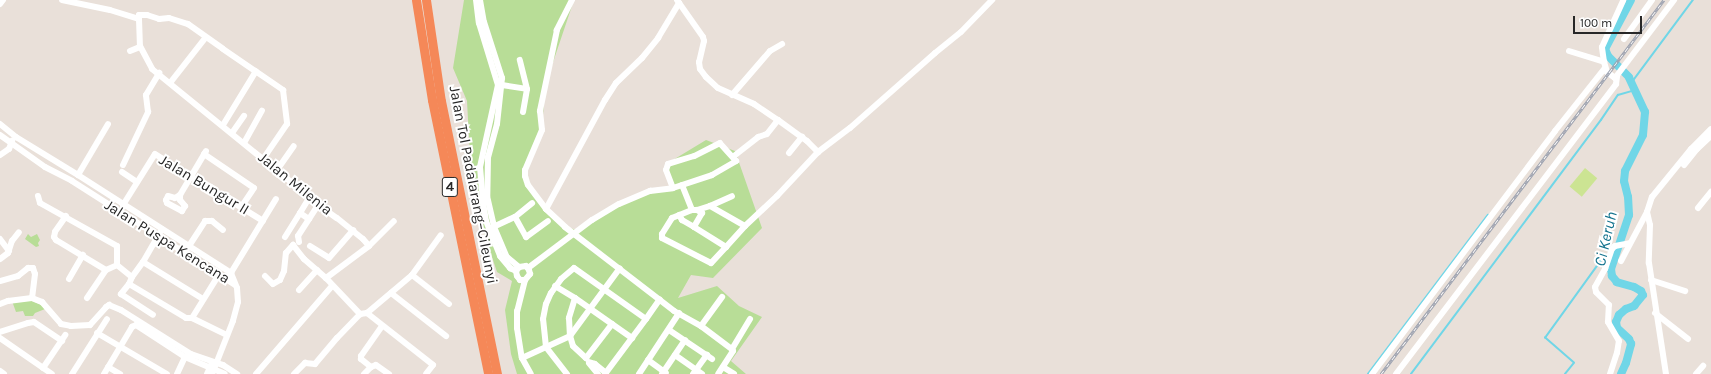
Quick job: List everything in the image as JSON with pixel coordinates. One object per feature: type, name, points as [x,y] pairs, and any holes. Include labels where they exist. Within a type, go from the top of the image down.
[{"type":"highway","name":"Jalan Tol Padalarang–Cileunyi","points":[[416,0],[432,100],[488,374]]},
{"type":"highway","name":"Jalan Tol Padalarang–Cileunyi","points":[[426,0],[441,102],[497,374]]},
{"type":"street","points":[[0,4],[3,0]]},
{"type":"street","points":[[62,0],[110,10],[138,19],[140,15],[170,18],[194,27],[206,37],[283,90],[287,121],[263,159]]},
{"type":"street","points":[[476,0],[479,23],[498,85],[480,167],[482,202],[500,256],[510,268],[517,269],[523,266],[529,270]]},
{"type":"street","points":[[480,0],[484,22],[502,78],[497,124],[488,157],[487,170],[487,196],[491,228]]},
{"type":"street","points":[[572,0],[557,30],[540,111],[542,130],[526,170],[528,185],[546,209],[574,234],[679,313],[701,326],[732,349]]},
{"type":"street","points":[[732,196],[710,206],[672,218],[662,234],[662,238],[709,263],[777,196],[818,152],[850,128],[961,32],[992,0]]},
{"type":"street","points":[[1624,39],[1652,0]]},
{"type":"street","points":[[1396,374],[1616,84],[1625,65],[1674,0]]},
{"type":"street","points":[[546,209],[605,100],[616,83],[642,58],[658,38],[678,1],[703,36],[704,41],[699,62],[700,69],[718,88],[754,104],[802,137],[818,152]]},
{"type":"street","points":[[1619,75],[1612,78],[1605,65],[1602,47],[1623,1]]},
{"type":"street","name":"Jalan Milenia","points":[[138,19],[140,47],[151,67],[208,115],[223,125],[309,198],[353,230],[369,246]]},
{"type":"street","points":[[170,83],[206,37]]},
{"type":"street","points":[[732,95],[770,51],[782,44]]},
{"type":"street","points":[[130,51],[140,47]]},
{"type":"street","points":[[1568,51],[1605,65]]},
{"type":"street","points":[[520,60],[527,89],[523,112]]},
{"type":"street","points":[[1372,374],[1605,65]]},
{"type":"street","points":[[223,125],[256,71]]},
{"type":"street","points":[[123,165],[148,112],[146,95],[159,74]]},
{"type":"street","points":[[502,85],[527,89]]},
{"type":"street","points":[[244,143],[262,111]]},
{"type":"street","points":[[232,133],[244,116]]},
{"type":"street","points":[[734,156],[758,137],[767,134],[778,120]]},
{"type":"street","name":"Jalan Puspa Kencana","points":[[0,124],[16,137],[231,273],[235,285]]},
{"type":"street","points":[[78,175],[108,124]]},
{"type":"street","points":[[1621,261],[1647,212],[1652,197],[1678,164],[1711,129]]},
{"type":"street","name":"Jalan Puspa Kencana","points":[[0,135],[45,167],[72,181],[218,276],[235,285]]},
{"type":"street","points":[[1684,165],[1697,148],[1711,136]]},
{"type":"street","points":[[0,155],[9,149],[10,143],[16,137]]},
{"type":"street","points":[[789,153],[802,137]]},
{"type":"street","points":[[529,270],[592,220],[625,202],[650,191],[673,188],[728,167],[736,162],[734,156],[720,143],[694,156],[668,164],[666,170],[673,188]]},
{"type":"street","points":[[277,170],[294,146]]},
{"type":"street","points":[[180,196],[205,153],[254,188],[241,207]]},
{"type":"street","name":"Jalan Bungur II","points":[[123,204],[155,154],[263,221]]},
{"type":"street","points":[[45,167],[51,158]]},
{"type":"street","points":[[122,172],[137,182]]},
{"type":"street","points":[[682,185],[694,210],[701,212],[702,215],[694,227]]},
{"type":"street","points":[[1698,208],[1711,192]]},
{"type":"street","points":[[38,196],[40,203],[66,216],[116,246],[117,264],[132,277]]},
{"type":"street","points":[[285,237],[309,198]]},
{"type":"street","points":[[225,280],[231,273],[276,199]]},
{"type":"street","points":[[491,228],[515,216],[532,203]]},
{"type":"street","points":[[299,242],[298,236],[318,205]]},
{"type":"street","points":[[710,206],[745,226]]},
{"type":"street","points":[[1647,212],[1650,224],[1648,249],[1653,280],[1655,313],[1666,374]]},
{"type":"street","points":[[300,214],[309,219]]},
{"type":"street","points":[[679,215],[682,220],[726,247]]},
{"type":"street","points":[[66,216],[54,237],[56,240],[106,270]]},
{"type":"street","points":[[515,216],[526,236],[529,236],[548,220]]},
{"type":"street","points":[[189,246],[204,221],[212,221],[223,230]]},
{"type":"street","points":[[326,278],[369,246],[394,221]]},
{"type":"street","points":[[153,315],[119,293],[129,284],[162,229]]},
{"type":"street","points":[[310,246],[329,258],[353,230]]},
{"type":"street","points":[[0,258],[9,251],[12,241],[19,232]]},
{"type":"street","points":[[294,374],[304,363],[316,364],[337,338],[363,314],[412,275],[441,236]]},
{"type":"street","points":[[0,239],[9,251]]},
{"type":"street","points":[[1610,374],[1617,353],[1619,341],[1608,322],[1609,305],[1596,292],[1595,287],[1605,269],[1611,250],[1614,246],[1630,243]]},
{"type":"street","points":[[265,276],[269,282],[273,284],[280,280],[284,271],[286,253],[293,245],[304,259],[363,314],[382,326],[432,365],[426,374]]},
{"type":"street","points":[[69,279],[83,255]]},
{"type":"street","points":[[143,262],[204,299]]},
{"type":"street","points":[[87,298],[106,270],[117,264]]},
{"type":"street","points":[[0,281],[18,276],[28,268],[33,268],[35,274],[32,298]]},
{"type":"street","points":[[566,374],[546,347],[544,312],[546,304],[556,286],[574,268],[646,319]]},
{"type":"street","points":[[522,358],[570,336],[620,268]]},
{"type":"street","points":[[517,269],[516,276],[523,280]]},
{"type":"street","points":[[298,290],[316,270]]},
{"type":"street","points":[[523,280],[529,277],[529,270]]},
{"type":"street","points":[[412,275],[449,304]]},
{"type":"street","points":[[192,318],[218,276]]},
{"type":"street","points":[[523,280],[517,311],[522,358],[531,374]]},
{"type":"street","points":[[1653,280],[1685,291]]},
{"type":"street","points":[[129,284],[182,316],[192,318],[227,336]]},
{"type":"street","points":[[207,374],[214,366],[227,336],[238,302],[237,288],[235,285]]},
{"type":"street","points":[[256,374],[332,286]]},
{"type":"street","points":[[556,286],[632,338]]},
{"type":"street","points":[[391,293],[446,336]]},
{"type":"street","points":[[701,326],[722,297]]},
{"type":"street","points":[[0,304],[8,301],[32,298],[42,302],[64,326],[90,325],[107,306],[116,307],[225,374]]},
{"type":"street","points":[[575,298],[569,318],[570,336],[573,346],[598,374]]},
{"type":"street","points":[[587,360],[595,364],[606,374],[660,299]]},
{"type":"street","points":[[639,374],[679,313]]},
{"type":"street","points":[[1655,313],[1688,339]]},
{"type":"street","points":[[72,374],[97,333],[108,319]]},
{"type":"street","points":[[718,374],[733,351],[732,349],[750,319]]},
{"type":"street","points":[[0,332],[34,322],[62,341]]},
{"type":"street","points":[[104,374],[133,326],[136,324],[185,357],[214,366],[223,365],[237,374]]},
{"type":"street","points":[[587,360],[612,324]]},
{"type":"street","points":[[371,367],[361,359],[361,356],[382,326]]},
{"type":"street","points":[[669,330],[709,357],[697,373],[675,355]]},
{"type":"street","points":[[97,333],[167,374]]},
{"type":"street","points":[[43,368],[65,335]]},
{"type":"street","points":[[0,338],[52,374]]},
{"type":"street","points":[[648,360],[665,373],[685,340]]},
{"type":"street","points":[[177,374],[185,357]]},
{"type":"street","points":[[364,374],[371,367],[376,365],[389,374]]},
{"type":"street","points":[[1696,374],[1703,366]]},
{"type":"street","points":[[108,367],[120,374]]},
{"type":"street","points":[[723,367],[734,374]]},
{"type":"street","points":[[0,371],[4,374]]},
{"type":"green space","points":[[464,0],[574,0],[545,86],[542,130],[525,170],[536,198],[566,227],[577,230],[624,200],[671,187],[668,163],[706,140],[735,151],[762,228],[713,278],[691,275],[678,298],[717,286],[739,306],[762,317],[731,361],[746,374],[517,374],[511,354],[505,310],[512,281],[497,272],[482,227],[471,174],[467,101],[453,68]]},
{"type":"green space","points":[[1585,168],[1597,178],[1582,197],[1570,186]]},
{"type":"green space","points":[[28,234],[31,237],[37,234],[40,240],[38,243],[39,246],[36,247],[25,239]]},
{"type":"green space","points":[[29,300],[42,305],[45,309],[35,313],[33,316],[25,316],[23,311],[16,312],[12,301]]},
{"type":"waterway","name":"Ci Keruh","points":[[1621,374],[1626,363],[1631,344],[1629,339],[1617,328],[1616,322],[1619,315],[1626,309],[1634,306],[1643,295],[1641,291],[1634,287],[1617,282],[1612,276],[1611,269],[1629,215],[1628,197],[1624,181],[1625,171],[1643,135],[1645,112],[1629,77],[1608,56],[1605,49],[1631,0]]},
{"type":"waterway","points":[[1632,82],[1693,0]]},
{"type":"waterway","points":[[1411,374],[1601,120],[1618,95],[1636,90]]},
{"type":"waterway","points":[[1368,374],[1488,215]]},
{"type":"waterway","points":[[1565,374],[1574,363],[1545,338],[1602,259],[1605,258]]},
{"type":"railway","points":[[1381,374],[1664,0]]}]
